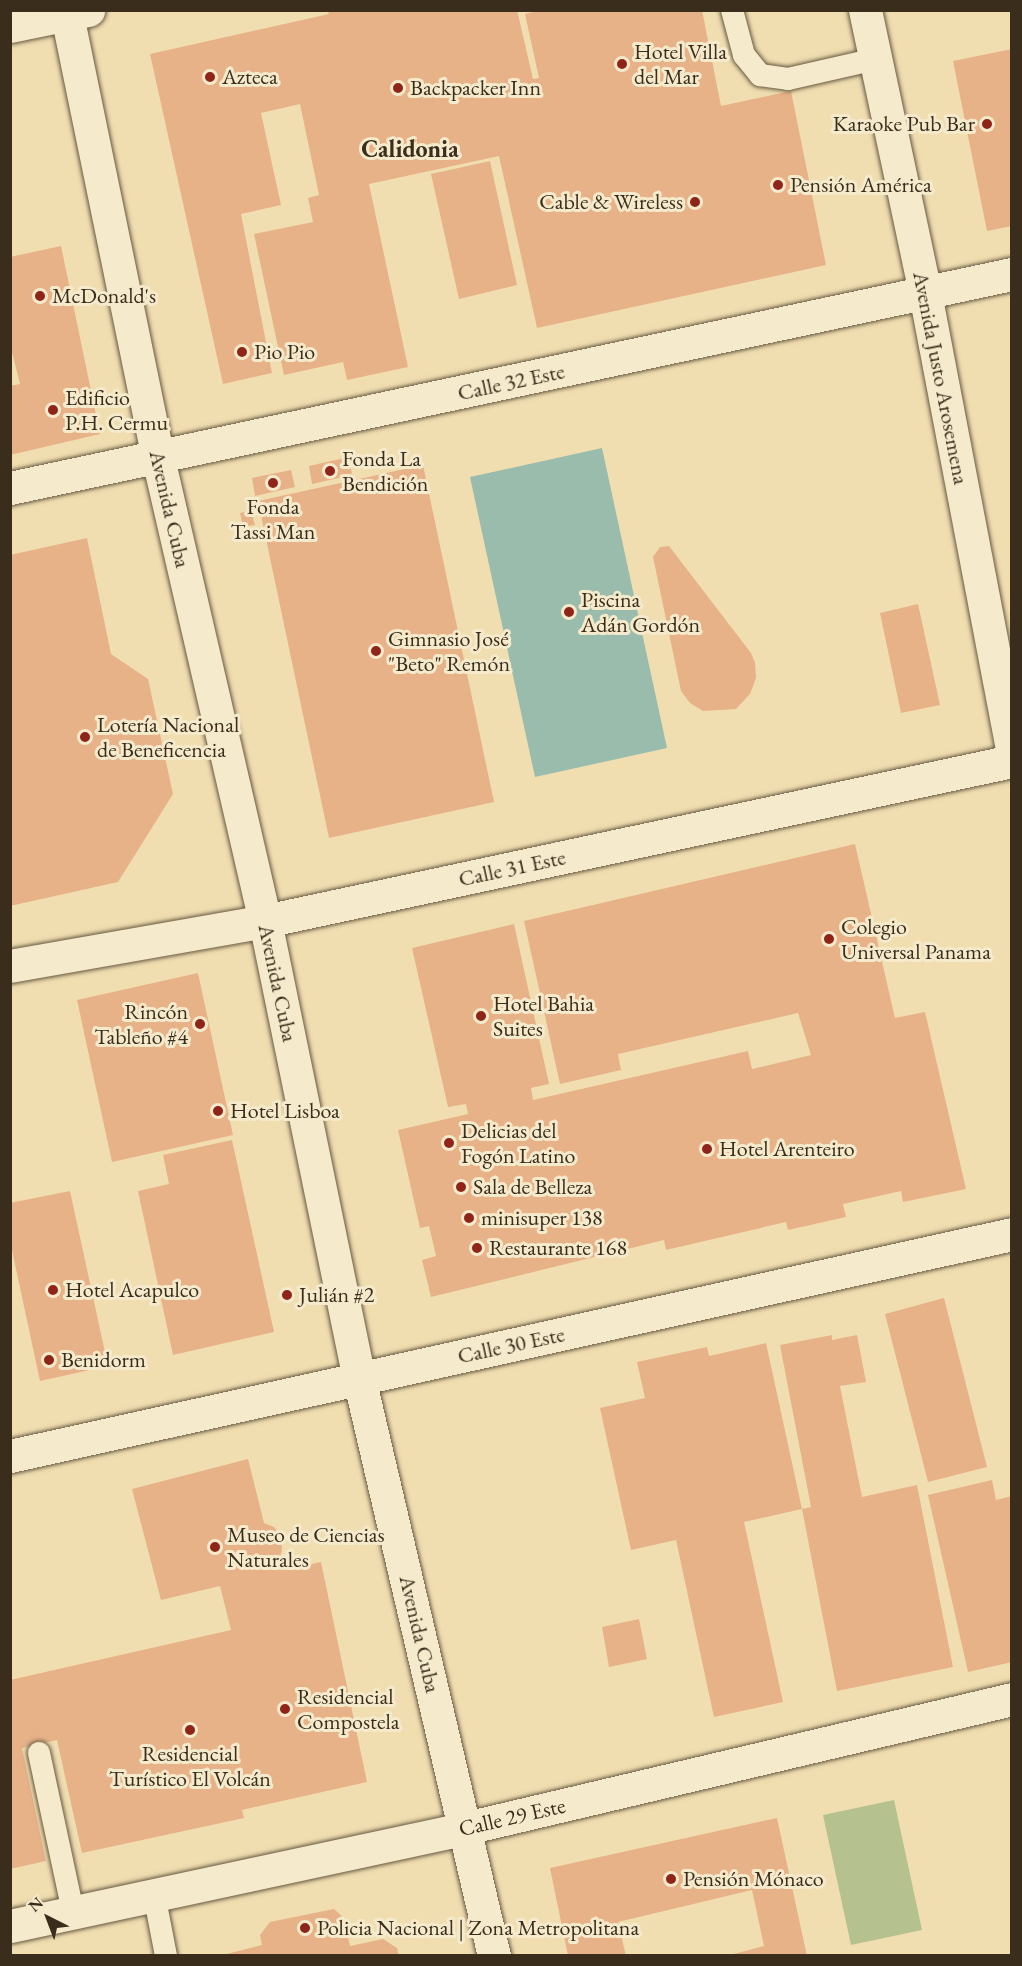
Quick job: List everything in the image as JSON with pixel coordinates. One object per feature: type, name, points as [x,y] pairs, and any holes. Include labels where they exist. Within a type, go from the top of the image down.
[{"type":"street","name":"Avenida Justo Arosemena","points":[[865,10],[925,293],[1011,747]]},
{"type":"street","points":[[10,26],[73,12]]},
{"type":"street","name":"Avenida Cuba","points":[[73,12],[158,458],[265,921],[359,1378],[466,1828],[494,1956]]},
{"type":"street","name":"Calle 32 Este","points":[[10,488],[1011,274]]},
{"type":"street","name":"Calle 31 Este","points":[[10,966],[265,921],[1011,761]]},
{"type":"street","name":"Calle 30 Este","points":[[10,1456],[1011,1234]]},
{"type":"street","name":"Calle 29 Este","points":[[10,1926],[466,1828],[1011,1699]]},
{"type":"lane","points":[[732,10],[744,55],[760,75],[788,79],[876,59]]},
{"type":"lane","points":[[39,1754],[73,1912]]},
{"type":"lane","points":[[154,1894],[166,1956]]},
{"type":"green space","points":[[894,1800],[922,1930],[851,1945],[823,1815]]},
{"type":"shaded area","name":"Piscina Adán Gordón","points":[[602,448],[667,748],[535,777],[470,477]]},
{"type":"building","points":[[327,10],[517,10],[533,79],[539,78],[525,14],[542,10],[702,10],[721,106],[791,91],[826,265],[537,328],[499,156],[369,184],[408,367],[347,380],[343,362],[284,375],[254,234],[313,222],[308,198],[319,195],[300,104],[261,113],[281,205],[241,214],[272,373],[223,384],[150,54],[329,14]]},
{"type":"building","points":[[1012,49],[1012,226],[987,231],[953,61]]},
{"type":"building","points":[[490,161],[517,285],[459,299],[431,174]]},
{"type":"building","points":[[61,246],[100,434],[10,455],[10,386],[20,384],[10,344],[10,257]]},
{"type":"building","name":"Fonda La Bendición","points":[[349,457],[352,475],[312,484],[309,466]]},
{"type":"building","name":"Gimnasio José \"Beto\" Remón","points":[[423,465],[494,802],[329,838],[258,501]]},
{"type":"building","name":"Fonda Tassi Man","points":[[291,470],[295,487],[255,496],[252,478]]},
{"type":"building","points":[[251,510],[255,525],[243,527],[240,513]]},
{"type":"building","name":"Lotería Nacional de Beneficencia","points":[[87,538],[111,654],[148,679],[173,794],[118,882],[10,906],[10,555]]},
{"type":"building","points":[[669,546],[751,653],[755,663],[756,678],[750,694],[736,709],[703,711],[690,703],[681,691],[653,557],[660,547]]},
{"type":"building","points":[[918,604],[940,705],[901,713],[880,613]]},
{"type":"building","points":[[855,844],[895,1018],[925,1012],[966,1189],[903,1202],[901,1191],[843,1204],[846,1217],[788,1230],[786,1222],[666,1250],[664,1240],[431,1297],[422,1260],[436,1256],[429,1226],[420,1228],[398,1130],[468,1114],[466,1104],[448,1107],[412,948],[514,924],[549,1084],[531,1088],[533,1100],[748,1051],[752,1069],[811,1055],[798,1013],[618,1054],[621,1070],[560,1084],[524,921]]},
{"type":"building","points":[[198,973],[233,1135],[112,1162],[77,1000]]},
{"type":"building","points":[[232,1140],[274,1332],[173,1355],[138,1191],[169,1184],[163,1155]]},
{"type":"building","points":[[70,1191],[108,1366],[40,1381],[10,1241],[10,1203]]},
{"type":"building","points":[[944,1298],[987,1467],[928,1482],[885,1314]]},
{"type":"building","points":[[832,1335],[832,1340],[857,1335],[866,1382],[840,1386],[862,1497],[917,1485],[953,1667],[837,1691],[802,1509],[811,1507],[780,1345]]},
{"type":"building","points":[[766,1343],[802,1509],[744,1522],[783,1702],[714,1717],[676,1540],[631,1550],[600,1408],[645,1398],[637,1362],[707,1347],[709,1356]]},
{"type":"building","points":[[248,1459],[264,1523],[274,1527],[281,1537],[280,1557],[283,1570],[321,1562],[367,1782],[242,1810],[244,1818],[82,1853],[57,1740],[22,1748],[46,1861],[10,1869],[10,1680],[231,1630],[220,1586],[161,1600],[132,1489]]},
{"type":"building","points":[[992,1480],[996,1500],[1012,1496],[1012,1662],[968,1672],[928,1495]]},
{"type":"building","points":[[639,1619],[647,1659],[609,1667],[602,1627]]},
{"type":"building","name":"Pensión Mónaco","points":[[777,1818],[807,1956],[726,1956],[764,1946],[752,1890],[618,1922],[626,1956],[568,1956],[550,1868]]},
{"type":"building","name":"Policia Nacional | Zona Metropolitana","points":[[334,1909],[344,1918],[350,1946],[383,1939],[397,1948],[399,1956],[219,1956],[262,1945],[260,1935],[270,1922]]},
{"type":"place","name":"Hotel Villa del Mar","points":[[622,64]]},
{"type":"place","name":"Azteca","points":[[210,77]]},
{"type":"place","name":"Backpacker Inn","points":[[398,88]]},
{"type":"place","name":"Karaoke Pub Bar","points":[[987,124]]},
{"type":"place","name":"Pensión América","points":[[778,185]]},
{"type":"place","name":"Cable & Wireless","points":[[695,202]]},
{"type":"place","name":"McDonald's","points":[[40,296]]},
{"type":"place","name":"Pio Pio","points":[[242,352]]},
{"type":"place","name":"Edificio P.H. Cermu","points":[[53,410]]},
{"type":"place","name":"Fonda La Bendición","points":[[330,471]]},
{"type":"place","name":"Fonda Tassi Man","points":[[273,483]]},
{"type":"place","name":"Piscina Adán Gordón","points":[[569,612]]},
{"type":"place","name":"Gimnasio José \"Beto\" Remón","points":[[376,651]]},
{"type":"place","name":"Lotería Nacional de Beneficencia","points":[[85,737]]},
{"type":"place","name":"Colegio Universal Panama","points":[[829,939]]},
{"type":"place","name":"Hotel Bahia Suites","points":[[481,1016]]},
{"type":"place","name":"Rincón Tableño #4","points":[[200,1024]]},
{"type":"place","name":"Hotel Lisboa","points":[[218,1111]]},
{"type":"place","name":"Delicias del Fogón Latino","points":[[449,1143]]},
{"type":"place","name":"Hotel Arenteiro","points":[[707,1149]]},
{"type":"place","name":"Sala de Belleza","points":[[461,1187]]},
{"type":"place","name":"minisuper 138","points":[[469,1218]]},
{"type":"place","name":"Restaurante 168","points":[[477,1248]]},
{"type":"place","name":"Hotel Acapulco","points":[[53,1290]]},
{"type":"place","name":"Julián #2","points":[[287,1295]]},
{"type":"place","name":"Benidorm","points":[[49,1360]]},
{"type":"place","name":"Museo de Ciencias Naturales","points":[[215,1547]]},
{"type":"place","name":"Residencial Compostela","points":[[285,1709]]},
{"type":"place","name":"Residencial Turístico El Volcán","points":[[190,1730]]},
{"type":"place","name":"Pensión Mónaco","points":[[671,1879]]},
{"type":"place","name":"Policia Nacional | Zona Metropolitana","points":[[305,1928]]},
{"type":"district","name":"Calidonia","points":[[410,149]]}]
